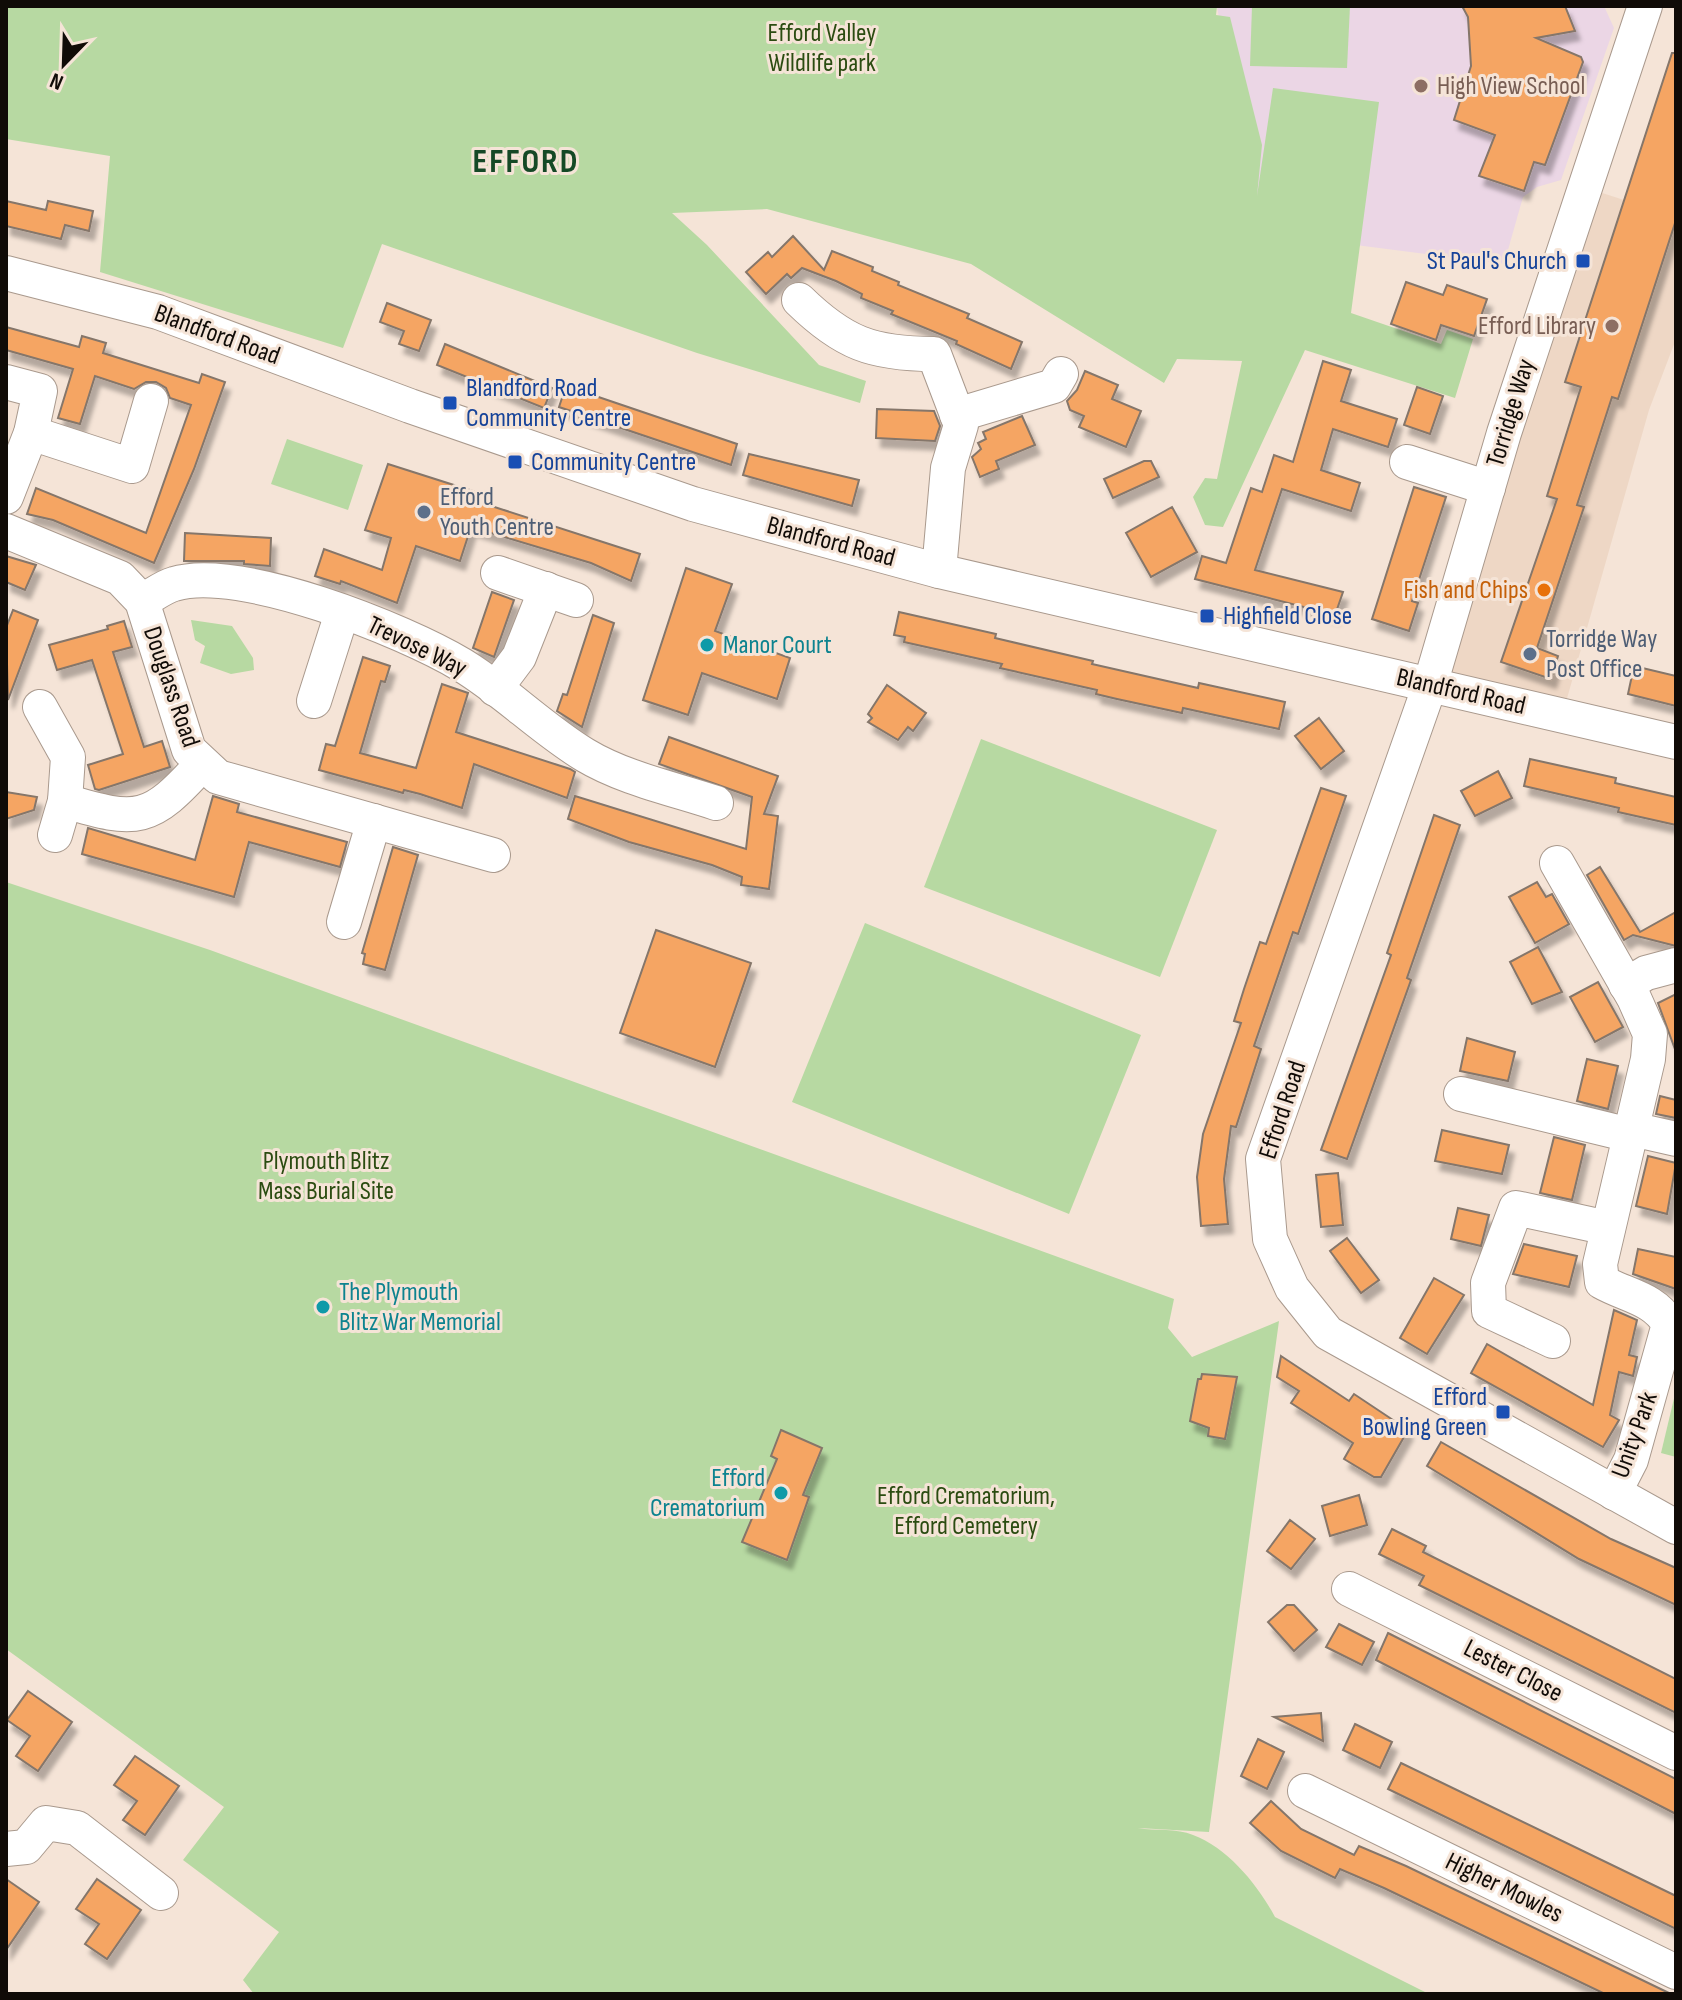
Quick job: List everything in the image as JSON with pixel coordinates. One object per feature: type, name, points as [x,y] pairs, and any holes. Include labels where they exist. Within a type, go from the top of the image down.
[{"type":"street","name":"Torridge Way","points":[[1430,685],[1488,488],[1645,6]]},
{"type":"street","name":"Blandford Road","points":[[6,273],[158,312],[424,411],[693,504],[939,571],[1676,742]]},
{"type":"street","points":[[799,300],[844,339],[897,354],[934,354],[961,425],[948,468],[939,571]]},
{"type":"street","points":[[957,415],[1054,386],[1061,374]]},
{"type":"street","points":[[6,382],[40,391],[31,433],[6,497]]},
{"type":"street","points":[[31,433],[132,466],[151,401]]},
{"type":"street","points":[[1407,462],[1488,488]]},
{"type":"street","name":"Douglass Road","points":[[6,531],[120,578],[142,601],[189,750],[218,777],[493,855]]},
{"type":"street","points":[[495,689],[561,595],[498,573]]},
{"type":"street","name":"Trevose Way","points":[[142,601],[174,584],[221,580],[264,588],[342,613],[432,649],[463,665],[587,756],[716,803]]},
{"type":"street","points":[[314,701],[342,613]]},
{"type":"street","name":"Efford Road","points":[[1430,685],[1263,1159],[1270,1239],[1292,1288],[1328,1333],[1676,1527]]},
{"type":"street","points":[[40,707],[68,757],[65,801],[55,835]]},
{"type":"street","points":[[65,801],[117,817],[148,812],[173,796],[202,764]]},
{"type":"street","points":[[344,922],[374,821]]},
{"type":"street","name":"Unity Park","points":[[1557,863],[1650,1034],[1600,1264],[1602,1282],[1622,1293],[1653,1303],[1669,1324],[1631,1460],[1614,1493]]},
{"type":"street","points":[[1626,985],[1646,973],[1676,965]]},
{"type":"street","points":[[1461,1094],[1676,1139]]},
{"type":"street","points":[[1553,1341],[1489,1311],[1488,1283],[1516,1208],[1608,1228]]},
{"type":"street","name":"Lester Close","points":[[1349,1589],[1676,1753]]},
{"type":"street","name":"Higher Mowles","points":[[1327,1790],[1676,1972]]},
{"type":"street","points":[[6,1849],[26,1847],[46,1823],[77,1828],[161,1893]]},
{"type":"shaded area","name":"High View School","points":[[1217,6],[1604,6],[1614,28],[1561,180],[1537,187],[1523,197],[1504,264],[1254,232]]},
{"type":"shaded area","points":[[1587,188],[1676,217],[1676,339],[1649,410],[1562,716],[1430,685]]},
{"type":"green space","name":"Efford Valley Wildlife park","points":[[6,6],[1217,6],[1216,15],[1230,17],[1262,145],[1257,196],[1273,88],[1379,102],[1351,313],[1441,344],[1447,330],[1473,339],[1455,398],[1305,350],[1223,527],[1205,525],[1193,497],[1205,478],[1217,479],[1242,361],[1177,359],[1164,383],[971,264],[767,209],[672,213],[707,245],[819,365],[866,381],[860,403],[697,353],[382,244],[343,348],[100,272],[110,156],[6,139]]},
{"type":"green space","points":[[1252,6],[1350,6],[1347,68],[1250,66]]},
{"type":"green space","points":[[287,439],[363,465],[348,510],[271,484]]},
{"type":"green space","points":[[191,620],[232,626],[253,658],[254,670],[231,674],[200,663],[205,646],[195,640]]},
{"type":"green space","points":[[981,739],[1217,830],[1160,977],[924,887]]},
{"type":"green space","name":"Efford Crematorium, Efford Cemetery","points":[[6,882],[210,950],[1174,1299],[1168,1328],[1192,1357],[1279,1321],[1209,1832],[1138,1828],[1180,1831],[1206,1841],[1241,1869],[1275,1917],[1429,1994],[254,1994],[243,1980],[279,1932],[183,1860],[224,1807],[6,1649]]},
{"type":"green space","points":[[865,923],[1141,1035],[1069,1214],[792,1102]]},
{"type":"green space","points":[[1676,1390],[1676,1457],[1661,1453]]},
{"type":"building","points":[[1462,6],[1565,6],[1575,31],[1536,38],[1581,57],[1583,62],[1545,165],[1534,162],[1524,191],[1479,176],[1495,135],[1454,120],[1471,66],[1468,17]]},
{"type":"building","points":[[1672,53],[1676,53],[1676,220],[1618,399],[1612,397],[1577,505],[1584,507],[1537,648],[1558,656],[1551,679],[1501,662],[1557,499],[1547,496],[1581,387],[1565,382]]},
{"type":"building","points":[[6,201],[46,210],[48,201],[93,211],[89,231],[65,225],[61,239],[6,226]]},
{"type":"building","points":[[793,236],[824,270],[832,251],[873,267],[872,271],[899,282],[898,285],[969,314],[967,318],[1022,342],[1011,369],[956,344],[957,341],[891,314],[893,311],[861,298],[862,294],[836,281],[802,268],[791,278],[787,274],[766,294],[746,272],[768,252],[772,257]]},
{"type":"building","points":[[1406,282],[1443,295],[1447,285],[1487,299],[1474,336],[1441,325],[1436,340],[1391,324]]},
{"type":"building","points":[[387,303],[431,320],[419,351],[399,344],[404,331],[380,322]]},
{"type":"building","points":[[6,327],[79,347],[82,336],[106,343],[103,353],[199,383],[202,374],[225,382],[194,469],[154,563],[53,520],[27,514],[36,488],[146,533],[191,405],[170,398],[166,388],[156,382],[146,382],[134,389],[95,376],[80,424],[58,418],[73,369],[6,350]]},
{"type":"building","points":[[445,344],[552,388],[544,408],[437,365]]},
{"type":"building","points":[[1323,361],[1351,370],[1341,401],[1397,419],[1388,447],[1333,429],[1321,470],[1360,483],[1351,511],[1282,489],[1255,570],[1343,592],[1335,615],[1195,579],[1202,556],[1226,563],[1251,488],[1262,492],[1274,455],[1293,462]]},
{"type":"building","points":[[1085,371],[1118,385],[1112,399],[1141,411],[1126,447],[1079,427],[1084,416],[1070,410],[1067,401],[1077,390]]},
{"type":"building","points":[[566,386],[737,444],[731,465],[559,407]]},
{"type":"building","points":[[1417,387],[1443,396],[1430,434],[1404,425]]},
{"type":"building","points":[[877,409],[934,411],[940,426],[935,441],[876,438]]},
{"type":"building","points":[[1022,416],[1035,445],[996,461],[999,469],[980,477],[972,457],[981,449],[978,443],[986,439],[983,432]]},
{"type":"building","points":[[749,454],[859,480],[852,506],[743,475]]},
{"type":"building","points":[[1144,461],[1151,461],[1159,477],[1113,498],[1104,479]]},
{"type":"building","points":[[388,464],[482,494],[479,502],[640,554],[631,581],[591,563],[471,527],[460,561],[416,546],[397,603],[341,581],[340,584],[315,576],[324,549],[382,570],[391,538],[365,530]]},
{"type":"building","points":[[1414,487],[1446,497],[1412,601],[1418,603],[1409,631],[1372,619]]},
{"type":"building","points":[[1172,507],[1197,552],[1151,577],[1126,533]]},
{"type":"building","points":[[185,533],[271,538],[270,566],[244,564],[244,561],[184,561]]},
{"type":"building","points":[[6,556],[36,565],[25,590],[6,582]]},
{"type":"building","name":"Manor Court","points":[[686,568],[732,584],[715,631],[790,658],[777,699],[702,673],[688,715],[643,700]]},
{"type":"building","points":[[492,592],[514,600],[494,657],[473,648]]},
{"type":"building","points":[[13,610],[38,620],[8,700],[6,628]]},
{"type":"building","points":[[899,612],[996,634],[995,638],[1093,661],[1092,664],[1198,688],[1199,683],[1285,702],[1279,729],[1183,708],[1182,713],[1117,699],[1096,694],[1097,690],[1000,668],[1002,664],[904,642],[905,637],[894,635]]},
{"type":"building","points":[[593,615],[614,623],[582,727],[557,711],[563,694],[567,695]]},
{"type":"building","points":[[124,621],[132,647],[113,652],[144,747],[162,741],[170,767],[99,790],[95,789],[88,765],[123,754],[92,660],[57,670],[49,645],[108,629],[107,626]]},
{"type":"building","points":[[363,657],[390,666],[385,682],[381,681],[360,753],[416,768],[442,684],[468,693],[456,732],[570,769],[575,772],[567,798],[474,764],[462,808],[420,794],[404,790],[403,793],[319,770],[326,744],[335,746]]},
{"type":"building","points":[[1634,666],[1676,676],[1676,706],[1628,694]]},
{"type":"building","points":[[887,685],[926,713],[913,731],[908,727],[898,740],[868,722],[872,718],[868,714]]},
{"type":"building","points":[[1319,718],[1344,751],[1321,769],[1295,736]]},
{"type":"building","points":[[669,737],[778,776],[764,814],[778,816],[769,889],[741,885],[742,877],[712,865],[629,842],[568,819],[575,796],[746,849],[752,797],[659,764]]},
{"type":"building","points":[[1530,759],[1616,778],[1615,783],[1676,797],[1676,825],[1524,786]]},
{"type":"building","points":[[1498,771],[1512,798],[1475,816],[1461,791]]},
{"type":"building","points":[[1321,788],[1346,796],[1298,934],[1293,932],[1254,1046],[1261,1049],[1236,1127],[1231,1126],[1224,1179],[1228,1224],[1201,1226],[1197,1177],[1203,1134],[1241,1023],[1234,1021],[1260,942],[1266,944]]},
{"type":"building","points":[[6,792],[37,797],[34,810],[6,819]]},
{"type":"building","points":[[213,796],[239,804],[237,812],[347,842],[340,867],[249,842],[234,897],[82,854],[88,828],[195,860]]},
{"type":"building","points":[[1434,815],[1460,825],[1407,978],[1411,980],[1347,1159],[1321,1150],[1391,955],[1387,953]]},
{"type":"building","points":[[393,847],[418,855],[385,970],[363,964],[365,954],[362,953]]},
{"type":"building","points":[[1600,867],[1640,932],[1676,912],[1676,946],[1633,935],[1624,940],[1587,875]]},
{"type":"building","points":[[1537,882],[1546,897],[1552,894],[1569,924],[1535,943],[1509,897]]},
{"type":"building","points":[[656,930],[751,963],[715,1067],[620,1033]]},
{"type":"building","points":[[1538,947],[1562,992],[1532,1004],[1510,962]]},
{"type":"building","points":[[1598,982],[1623,1027],[1595,1042],[1570,997]]},
{"type":"building","points":[[1676,994],[1676,1052],[1658,1003]]},
{"type":"building","points":[[1467,1038],[1515,1052],[1508,1081],[1460,1071]]},
{"type":"building","points":[[1587,1059],[1618,1066],[1608,1109],[1577,1101]]},
{"type":"building","points":[[1660,1096],[1676,1100],[1676,1118],[1656,1114]]},
{"type":"building","points":[[1442,1130],[1509,1145],[1502,1174],[1435,1161]]},
{"type":"building","points":[[1554,1137],[1585,1145],[1572,1200],[1540,1193]]},
{"type":"building","points":[[1648,1156],[1676,1163],[1667,1214],[1636,1206]]},
{"type":"building","points":[[1338,1173],[1343,1225],[1321,1227],[1316,1175]]},
{"type":"building","points":[[1458,1208],[1489,1215],[1481,1246],[1451,1239]]},
{"type":"building","points":[[1347,1238],[1379,1280],[1361,1293],[1330,1251]]},
{"type":"building","points":[[1524,1244],[1577,1256],[1569,1287],[1513,1274]]},
{"type":"building","points":[[1638,1249],[1676,1257],[1676,1289],[1633,1274]]},
{"type":"building","points":[[1434,1278],[1464,1295],[1427,1354],[1400,1338]]},
{"type":"building","points":[[1614,1310],[1637,1320],[1629,1355],[1637,1357],[1633,1376],[1619,1372],[1610,1415],[1619,1420],[1603,1447],[1471,1373],[1487,1344],[1593,1405]]},
{"type":"building","points":[[1281,1356],[1349,1401],[1354,1394],[1408,1430],[1381,1477],[1374,1477],[1344,1459],[1353,1443],[1291,1403],[1299,1391],[1277,1377]]},
{"type":"building","points":[[1202,1374],[1237,1377],[1225,1439],[1208,1436],[1209,1428],[1190,1421],[1198,1379]]},
{"type":"building","name":"Efford Crematorium","points":[[781,1430],[822,1448],[803,1495],[809,1497],[787,1560],[742,1542],[777,1459],[771,1456]]},
{"type":"building","points":[[1441,1442],[1611,1539],[1676,1568],[1676,1605],[1579,1559],[1427,1466]]},
{"type":"building","points":[[1359,1495],[1367,1525],[1330,1536],[1322,1506]]},
{"type":"building","points":[[1290,1520],[1315,1539],[1291,1569],[1267,1551]]},
{"type":"building","points":[[1392,1529],[1426,1546],[1423,1552],[1676,1679],[1676,1713],[1419,1585],[1424,1576],[1379,1554]]},
{"type":"building","points":[[1287,1605],[1294,1605],[1317,1630],[1294,1651],[1268,1622]]},
{"type":"building","points":[[1339,1624],[1374,1642],[1362,1665],[1326,1647]]},
{"type":"building","points":[[1388,1633],[1676,1779],[1676,1814],[1376,1660]]},
{"type":"building","points":[[28,1691],[72,1722],[38,1771],[16,1756],[30,1736],[7,1720]]},
{"type":"building","points":[[1321,1713],[1323,1741],[1274,1717]]},
{"type":"building","points":[[1355,1724],[1392,1742],[1380,1768],[1343,1750]]},
{"type":"building","points":[[1258,1739],[1284,1752],[1267,1789],[1241,1776]]},
{"type":"building","points":[[135,1756],[179,1786],[145,1835],[123,1820],[137,1801],[114,1785]]},
{"type":"building","points":[[1401,1763],[1676,1896],[1676,1929],[1388,1789]]},
{"type":"building","points":[[1271,1801],[1301,1829],[1354,1855],[1359,1846],[1406,1866],[1671,1994],[1605,1994],[1340,1869],[1335,1878],[1281,1851],[1250,1823]]},
{"type":"building","points":[[6,1879],[39,1902],[6,1950]]},
{"type":"building","points":[[97,1879],[141,1910],[107,1959],[85,1944],[99,1924],[76,1909]]},
{"type":"place","name":"High View School","points":[[1421,86]]},
{"type":"place","name":"St Paul's Church","points":[[1583,261]]},
{"type":"place","name":"Efford Library","points":[[1612,326]]},
{"type":"place","name":"Blandford Road Community Centre","points":[[450,403]]},
{"type":"place","name":"Community Centre","points":[[515,462]]},
{"type":"place","name":"Efford Youth Centre","points":[[424,512]]},
{"type":"place","name":"Fish and Chips","points":[[1544,590]]},
{"type":"place","name":"Highfield Close","points":[[1207,616]]},
{"type":"place","name":"Manor Court","points":[[707,645]]},
{"type":"place","name":"Torridge Way Post Office","points":[[1530,654]]},
{"type":"place","name":"The Plymouth Blitz War Memorial","points":[[323,1307]]},
{"type":"place","name":"Efford Bowling Green","points":[[1503,1412]]},
{"type":"place","name":"Efford Crematorium","points":[[781,1493]]},
{"type":"district","name":"EFFORD","points":[[526,161]]},
{"type":"park label","name":"Plymouth Blitz Mass Burial Site","points":[[326,1176]]}]
